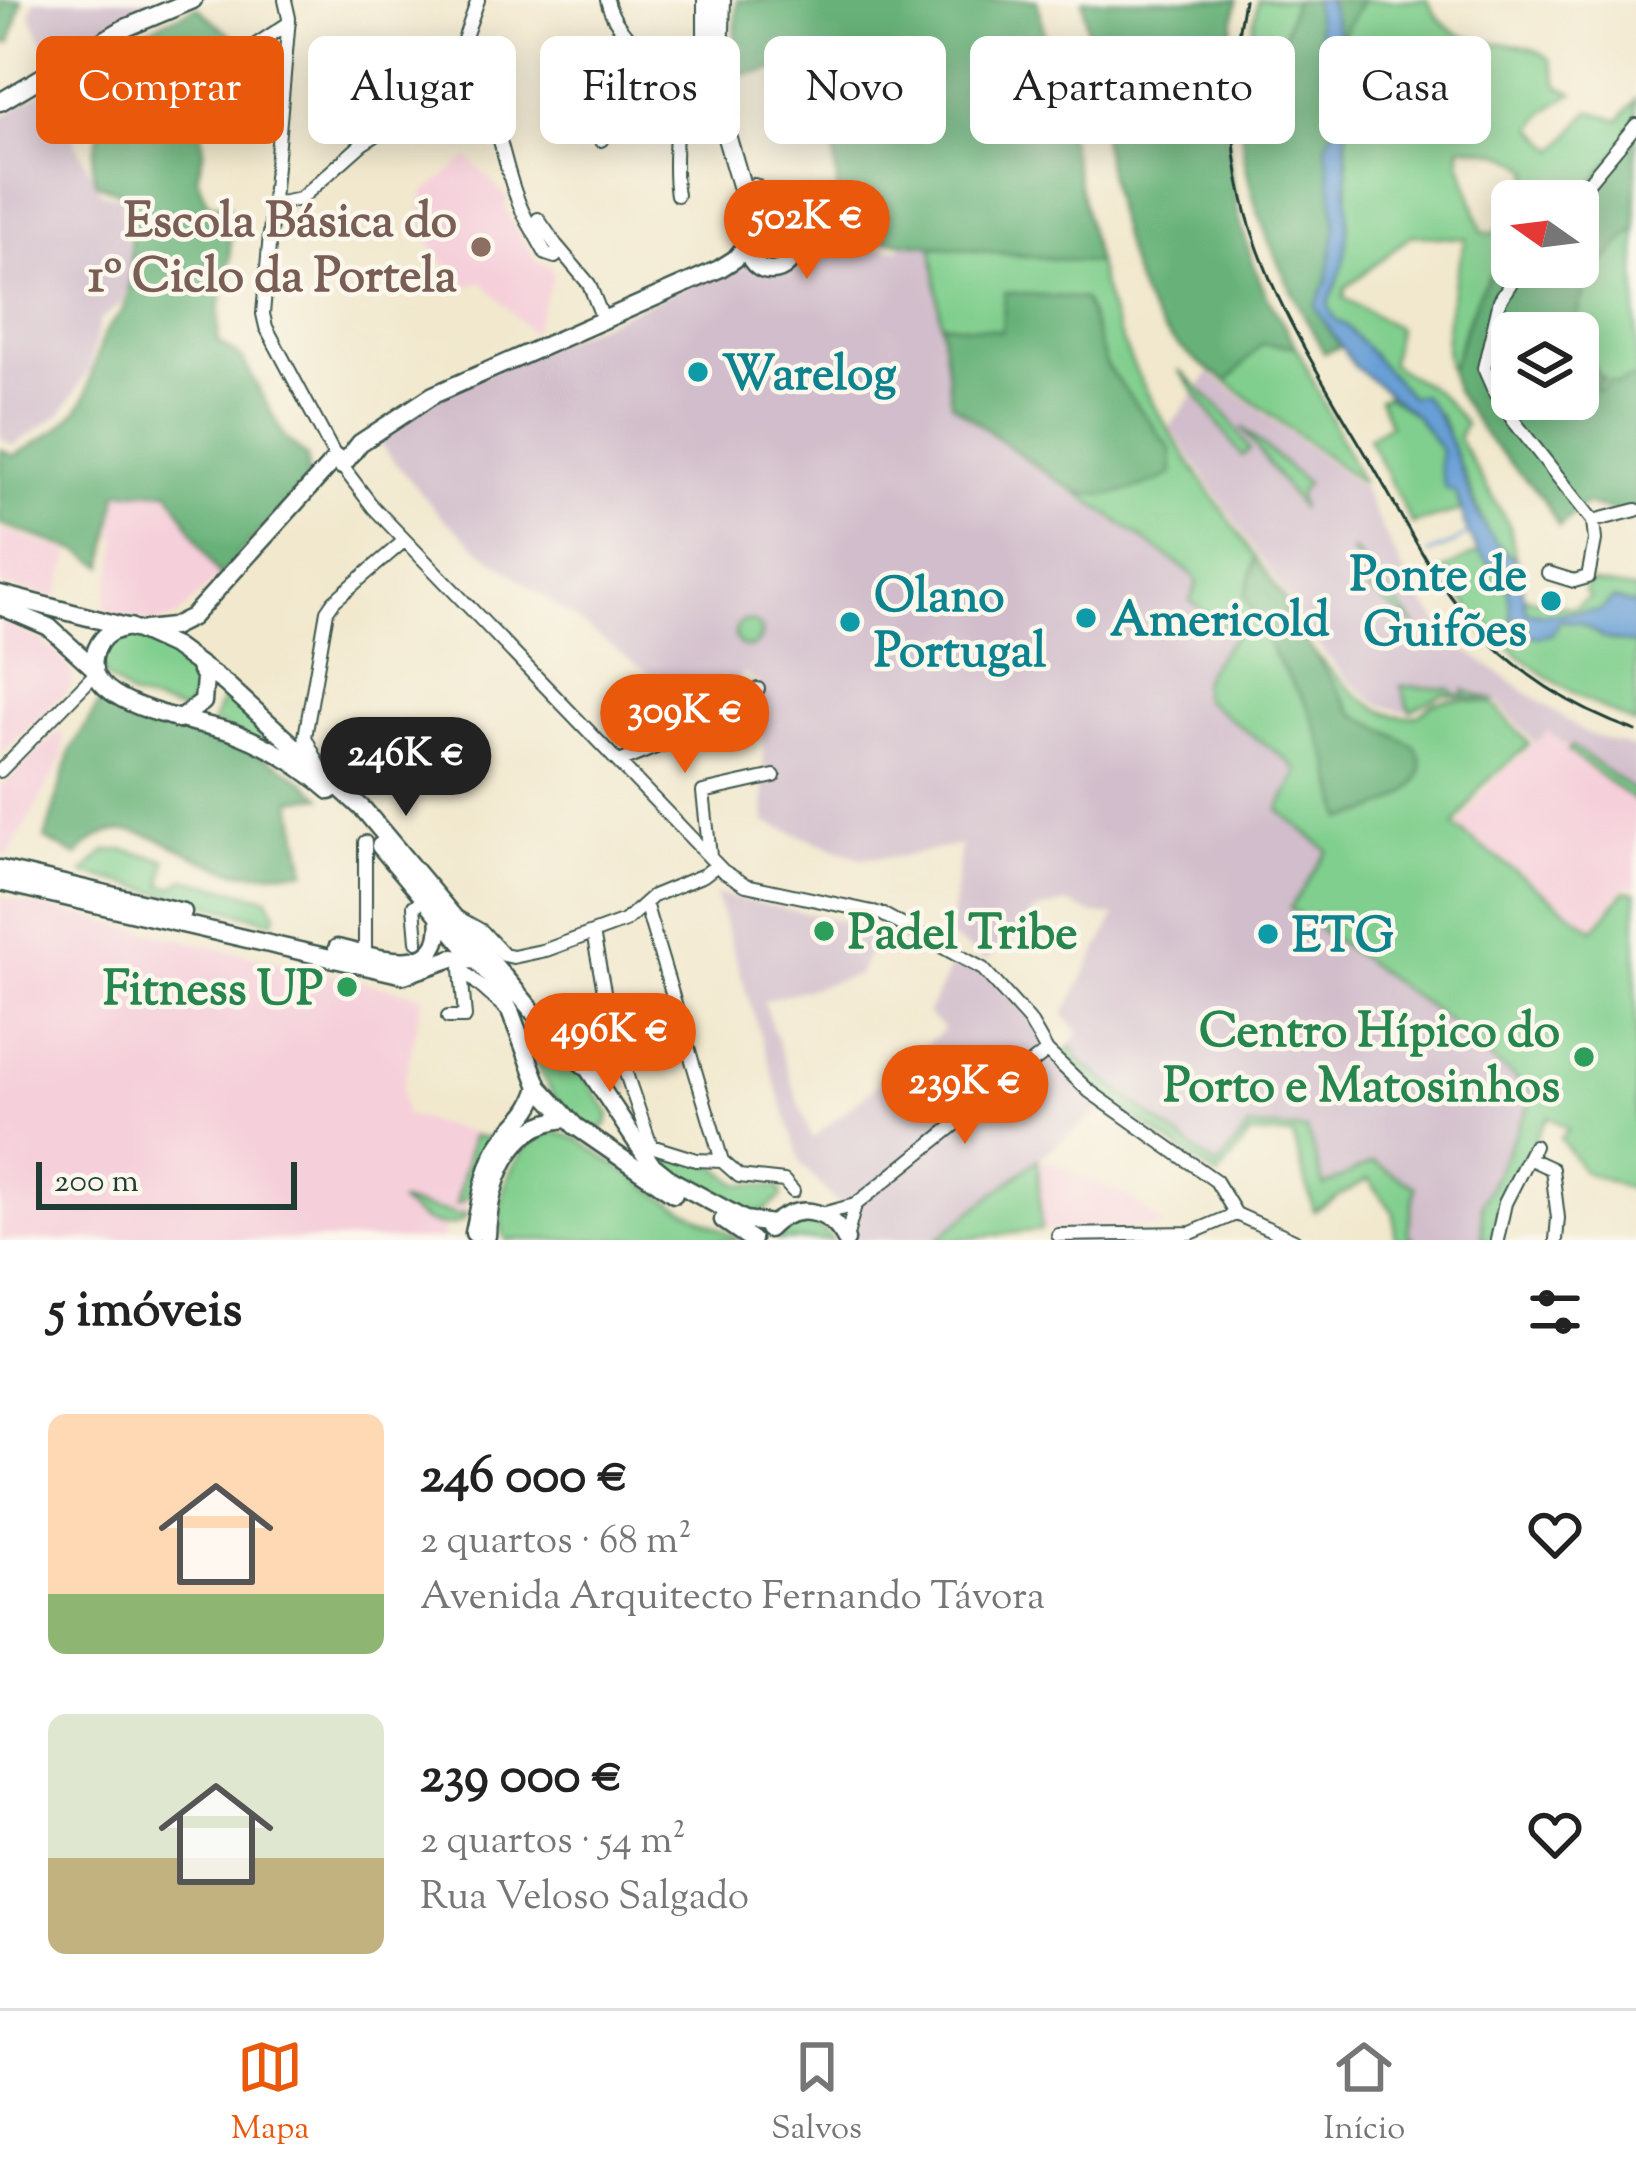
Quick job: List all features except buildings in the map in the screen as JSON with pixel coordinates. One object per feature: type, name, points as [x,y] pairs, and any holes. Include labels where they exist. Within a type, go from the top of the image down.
[{"type":"highway","points":[[707,0],[707,50],[714,94],[752,238]]},
{"type":"highway","points":[[721,0],[724,92],[753,185],[775,226]]},
{"type":"main road","points":[[0,102],[123,29],[193,0]]},
{"type":"main road","points":[[96,671],[94,657],[105,636],[134,628],[172,627],[192,617],[337,458],[433,395],[598,316],[623,311],[719,269],[735,260],[752,238],[775,226],[792,238],[794,255],[779,270],[737,265],[719,269]]},
{"type":"main road","points":[[752,238],[752,260],[758,267]]},
{"type":"main road","points":[[0,593],[134,628],[175,647],[226,683],[364,810],[447,915],[589,1070],[651,1164],[670,1180],[745,1220],[837,1225],[846,1240]]},
{"type":"main road","points":[[0,605],[49,627],[109,688],[136,706],[233,732],[316,778],[425,899],[447,915],[489,985],[512,1013],[538,1087],[566,1118],[667,1190],[752,1240]]},
{"type":"main road","points":[[178,720],[203,702],[205,678],[196,664],[192,617]]},
{"type":"main road","points":[[0,869],[407,962],[421,958],[436,942],[447,915]]},
{"type":"main road","points":[[0,882],[404,975],[453,958],[478,961]]},
{"type":"main road","points":[[526,1058],[541,1039],[557,1040]]},
{"type":"main road","points":[[478,1237],[489,1166],[498,1146],[529,1114],[538,1087]]},
{"type":"main road","points":[[588,1136],[607,1132],[615,1106]]},
{"type":"main road","points":[[478,1237],[508,1151],[539,1124],[566,1118]]},
{"type":"street","points":[[284,0],[289,23],[262,300],[266,326],[337,458],[404,541],[714,861],[746,885],[882,914],[983,968],[1029,1020],[1047,1051],[1089,1091],[1216,1180],[1236,1214],[1294,1240]]},
{"type":"street","points":[[464,36],[478,0]]},
{"type":"street","points":[[607,0],[612,19],[626,36]]},
{"type":"street","points":[[269,36],[289,23]]},
{"type":"street","points":[[1590,180],[1636,125]]},
{"type":"street","points":[[272,205],[299,199],[361,144]]},
{"type":"street","points":[[501,144],[522,213],[584,277],[598,316]]},
{"type":"street","points":[[674,144],[676,195]]},
{"type":"street","points":[[535,224],[550,257],[584,285],[598,316]]},
{"type":"street","points":[[550,257],[558,253],[554,242]]},
{"type":"street","points":[[1508,288],[1500,300],[1484,368],[1513,420],[1592,521],[1595,540],[1588,577],[1574,581],[1548,573]]},
{"type":"street","points":[[1592,521],[1636,510]]},
{"type":"street","points":[[319,766],[305,737],[329,606],[404,541]]},
{"type":"street","points":[[0,771],[83,691],[96,671]]},
{"type":"street","points":[[83,691],[109,688]]},
{"type":"street","points":[[619,762],[730,716],[758,689]]},
{"type":"street","points":[[285,737],[305,737]]},
{"type":"street","points":[[714,861],[703,792],[773,776]]},
{"type":"street","points":[[365,842],[365,954]]},
{"type":"street","points":[[365,868],[385,852]]},
{"type":"street","points":[[447,915],[482,931],[508,958],[546,950],[625,921],[645,903],[714,861]]},
{"type":"street","points":[[417,941],[414,906],[425,899]]},
{"type":"street","points":[[645,903],[722,1161],[734,1174],[784,1181],[793,1191],[790,1221],[855,1205],[1047,1051]]},
{"type":"street","points":[[592,933],[612,1033],[651,1146],[696,1160],[722,1161]]},
{"type":"street","points":[[448,1017],[465,1017],[461,969],[489,985]]},
{"type":"street","points":[[1498,1240],[1505,1202],[1531,1152],[1552,1169],[1556,1240]]},
{"type":"street","points":[[846,1240],[855,1205]]},
{"type":"street","points":[[1058,1235],[1191,1233],[1236,1214]]},
{"type":"shaded area","points":[[35,0],[165,0],[95,36],[40,36],[30,15]]},
{"type":"shaded area","points":[[36,96],[36,144],[76,144],[101,193],[121,197],[131,270],[123,302],[100,320],[89,370],[61,414],[13,446],[0,437],[0,118]]},
{"type":"shaded area","name":"Escola Básica do 1º Ciclo da Portela","points":[[468,157],[509,200],[503,206],[537,262],[555,272],[532,334],[482,281],[466,287],[426,236],[421,208],[424,193]]},
{"type":"shaded area","points":[[903,243],[932,247],[951,403],[1193,574],[1197,582],[1190,601],[1236,635],[1201,680],[1199,691],[1204,700],[1291,763],[1298,772],[1296,783],[1280,804],[1327,847],[1328,855],[1458,1034],[1535,1093],[1482,1203],[1482,1240],[1415,1240],[1373,1162],[1323,1186],[1307,1130],[1249,1127],[1218,1168],[1080,1060],[1070,1043],[1080,1033],[1064,1015],[1115,916],[1092,914],[1067,903],[1036,911],[987,960],[949,937],[961,845],[899,857],[860,858],[765,822],[761,685],[744,673],[713,711],[703,712],[478,549],[439,514],[377,441],[433,395],[737,265],[779,270],[791,260],[794,244],[899,249]]},
{"type":"shaded area","points":[[1209,373],[1362,487],[1412,589],[1454,642],[1585,733],[1636,749],[1636,802],[1548,731],[1535,743],[1496,701],[1443,694],[1416,710],[1400,711],[1378,704],[1346,679],[1287,607],[1294,607],[1170,427]]},
{"type":"shaded area","points":[[118,492],[167,492],[219,576],[175,618],[152,623],[104,611],[118,543],[114,534]]},
{"type":"shaded area","points":[[0,529],[71,552],[56,599],[0,585]]},
{"type":"shaded area","points":[[0,620],[41,639],[68,664],[73,677],[69,689],[0,754]]},
{"type":"shaded area","points":[[62,729],[64,756],[8,856],[0,854],[0,787]]},
{"type":"shaded area","points":[[1548,731],[1636,802],[1636,888],[1622,889],[1593,927],[1458,826],[1484,790]]},
{"type":"shaded area","points":[[715,894],[870,927],[870,948],[858,975],[763,1001],[812,1139],[944,1029],[927,1014],[955,960],[985,963],[1048,1035],[1047,1051],[1108,1104],[936,1240],[854,1240],[853,1222],[801,1163]]},
{"type":"shaded area","points":[[0,897],[423,996],[402,1091],[405,1115],[489,1138],[470,1186],[464,1220],[445,1228],[441,1240],[0,1240]]},
{"type":"shaded area","points":[[1040,1158],[1132,1199],[1164,1227],[1041,1230]]},
{"type":"green space","points":[[0,0],[22,0],[10,43],[0,41]]},
{"type":"green space","points":[[737,0],[1037,0],[1045,36],[970,36],[970,144],[1070,144],[1097,263],[841,236],[834,144],[946,144],[946,36],[764,36],[764,72],[740,75],[740,36],[735,36]]},
{"type":"green space","points":[[1083,0],[1237,0],[1232,36],[1088,36]]},
{"type":"green space","points":[[1258,0],[1294,0],[1284,36],[1252,36]]},
{"type":"green space","points":[[1294,0],[1314,0],[1319,144],[1327,144],[1336,225],[1327,280],[1315,307],[1340,347],[1324,353],[1271,247],[1247,173],[1243,144],[1295,144],[1295,36],[1283,36]]},
{"type":"green space","points":[[1329,0],[1363,0],[1342,36]]},
{"type":"green space","points":[[1363,0],[1427,0],[1440,19],[1465,36],[1342,36]]},
{"type":"green space","points":[[197,7],[231,36],[134,36]]},
{"type":"green space","points":[[1491,42],[1535,50],[1550,59],[1559,87],[1573,93],[1546,111],[1534,128],[1557,150],[1590,111],[1620,120],[1636,99],[1636,130],[1595,180],[1528,180],[1531,171],[1517,160],[1460,146],[1460,161],[1482,232],[1491,234],[1491,274],[1450,371],[1447,324],[1466,239],[1412,235],[1345,288],[1344,298],[1397,328],[1391,363],[1433,389],[1465,424],[1458,438],[1510,527],[1516,560],[1491,540],[1440,415],[1411,397],[1335,319],[1328,305],[1344,263],[1347,144],[1491,144]]},
{"type":"green space","points":[[1636,128],[1636,229],[1599,270],[1599,180],[1595,180]]},
{"type":"green space","points":[[96,144],[203,144],[197,177],[208,203],[230,209],[230,258],[218,342],[242,358],[285,438],[307,457],[308,480],[219,576],[169,491],[118,492],[104,566],[79,551],[0,524],[0,449],[13,456],[58,429],[77,410],[104,335],[126,303],[131,259],[129,202],[118,191],[97,184]]},
{"type":"green space","points":[[1103,144],[1229,144],[1245,239],[1270,301],[1296,346],[1262,344],[1227,382],[1172,340],[1141,293]]},
{"type":"green space","points":[[1636,229],[1636,377],[1600,391],[1599,312],[1579,312],[1585,288],[1599,288],[1599,265]]},
{"type":"green space","points":[[770,233],[782,237],[786,249],[782,261],[770,265],[758,261],[754,249],[758,237]]},
{"type":"green space","points":[[932,247],[1097,263],[1108,304],[1141,381],[1256,558],[1245,596],[1277,660],[1309,708],[1330,763],[1343,819],[1414,746],[1354,714],[1309,646],[1358,695],[1389,714],[1420,714],[1449,700],[1493,704],[1529,744],[1480,788],[1454,826],[1594,930],[1625,891],[1636,892],[1636,1191],[1584,1172],[1560,1138],[1568,1129],[1548,1116],[1501,1201],[1494,1240],[1482,1240],[1482,1203],[1535,1093],[1458,1034],[1456,1026],[1290,908],[1328,851],[1279,810],[1298,772],[1291,763],[1204,700],[1206,674],[1236,634],[1190,601],[1197,583],[1192,574],[1078,493],[1107,494],[1170,449],[1107,367],[1085,300],[1005,293],[1002,331],[941,323]]},
{"type":"green space","points":[[1491,274],[1491,288],[1588,288],[1579,312],[1491,312],[1491,420],[1599,420],[1599,390],[1610,381],[1616,384],[1636,377],[1636,518],[1585,504],[1559,527],[1544,500],[1486,437],[1455,391],[1450,371]]},
{"type":"green space","points":[[1005,292],[1084,299],[1107,367],[1171,449],[1172,474],[1128,491],[1082,493],[951,403],[941,323],[1002,331]]},
{"type":"green space","points":[[1262,343],[1296,346],[1362,483],[1227,382]]},
{"type":"green space","points":[[1178,369],[1227,415],[1250,450],[1242,456]]},
{"type":"green space","points":[[1387,396],[1417,417],[1441,450],[1445,488],[1456,492],[1461,511],[1412,524],[1368,438],[1390,425],[1379,399]]},
{"type":"green space","points":[[1242,427],[1306,483],[1298,495],[1301,509]]},
{"type":"green space","points":[[1354,550],[1417,627],[1369,591],[1376,590],[1359,570],[1362,567]]},
{"type":"green space","points":[[1478,552],[1507,582],[1513,632],[1556,629],[1559,620],[1581,623],[1603,638],[1636,645],[1636,724],[1551,679],[1483,622],[1441,571]]},
{"type":"green space","points":[[1256,558],[1354,714],[1414,746],[1421,761],[1420,774],[1413,786],[1387,805],[1343,819],[1330,763],[1309,708],[1277,660],[1245,596]]},
{"type":"green space","points":[[1588,582],[1636,590],[1636,605],[1613,599],[1600,611],[1526,611],[1523,597],[1574,608],[1590,597],[1585,592]]},
{"type":"green space","points":[[748,621],[761,634],[748,647],[735,634]]},
{"type":"green space","points":[[130,633],[173,654],[191,669],[202,689],[185,712],[131,697],[105,676],[101,656],[110,640]]},
{"type":"green space","points":[[1401,686],[1451,689],[1466,696],[1464,690],[1496,701],[1443,694],[1410,711]]},
{"type":"green space","points":[[226,690],[335,786],[213,722]]},
{"type":"green space","points":[[102,699],[152,723],[260,756],[322,797],[292,800],[306,871],[230,870],[132,831],[95,839],[77,856],[45,839],[71,750]]},
{"type":"green space","points":[[1572,746],[1636,792],[1636,802],[1568,751]]},
{"type":"green space","points":[[124,850],[166,860],[162,885],[173,887],[185,879],[268,898],[276,914],[273,921],[83,873],[106,851]]},
{"type":"green space","points":[[551,1044],[577,1066],[610,1114],[599,1130],[567,1112],[544,1078],[532,1056],[538,1047]]},
{"type":"green space","points":[[1072,1046],[1080,1061],[1217,1167],[1249,1127],[1307,1130],[1324,1186],[1373,1162],[1415,1187],[1408,1232],[1415,1240],[1395,1240],[1394,1213],[1368,1179],[1314,1211],[1293,1136],[1250,1134],[1218,1177],[1091,1086],[1063,1054]]},
{"type":"green space","points":[[553,1131],[577,1139],[665,1199],[740,1240],[506,1240],[501,1210],[508,1176],[527,1148]]},
{"type":"green space","points":[[472,1136],[489,1138],[467,1199],[456,1204]]},
{"type":"green space","points":[[650,1150],[716,1166],[738,1184],[780,1188],[782,1197],[750,1214],[676,1175]]},
{"type":"green space","points":[[1038,1159],[1041,1230],[936,1240]]},
{"type":"green space","points":[[399,1202],[466,1213],[455,1224],[438,1225]]},
{"type":"green space","points":[[806,1223],[833,1240],[777,1240],[784,1232]]},
{"type":"water","points":[[1314,0],[1329,0],[1338,36],[1319,36],[1319,41]]},
{"type":"water","points":[[1346,144],[1348,229],[1344,263],[1328,305],[1335,319],[1410,397],[1422,395],[1436,414],[1485,528],[1516,560],[1526,611],[1600,611],[1613,599],[1636,605],[1636,645],[1603,638],[1581,623],[1560,620],[1552,634],[1540,637],[1513,632],[1507,582],[1478,552],[1456,493],[1445,488],[1441,450],[1417,417],[1354,366],[1315,307],[1327,280],[1336,225],[1326,146]]},
{"type":"waterway","points":[[1429,553],[1470,532]]},
{"type":"railway","points":[[1244,0],[1233,100],[1238,174],[1253,234],[1298,337],[1419,547],[1471,622],[1546,687],[1636,731]]},
{"type":"place","name":"Escola Básica do 1º Ciclo da Portela","points":[[481,247]]},
{"type":"place","name":"Warelog","points":[[698,372]]},
{"type":"place","name":"Ponte de Guifões","points":[[1551,601]]},
{"type":"place","name":"Americold","points":[[1086,618]]},
{"type":"place","name":"Olano Portugal","points":[[850,622]]},
{"type":"place","name":"Padel Tribe","points":[[824,931]]},
{"type":"place","name":"ETG","points":[[1268,934]]},
{"type":"place","name":"Fitness UP","points":[[347,987]]},
{"type":"place","name":"Centro Hípico do Porto e Matosinhos","points":[[1584,1057]]}]
